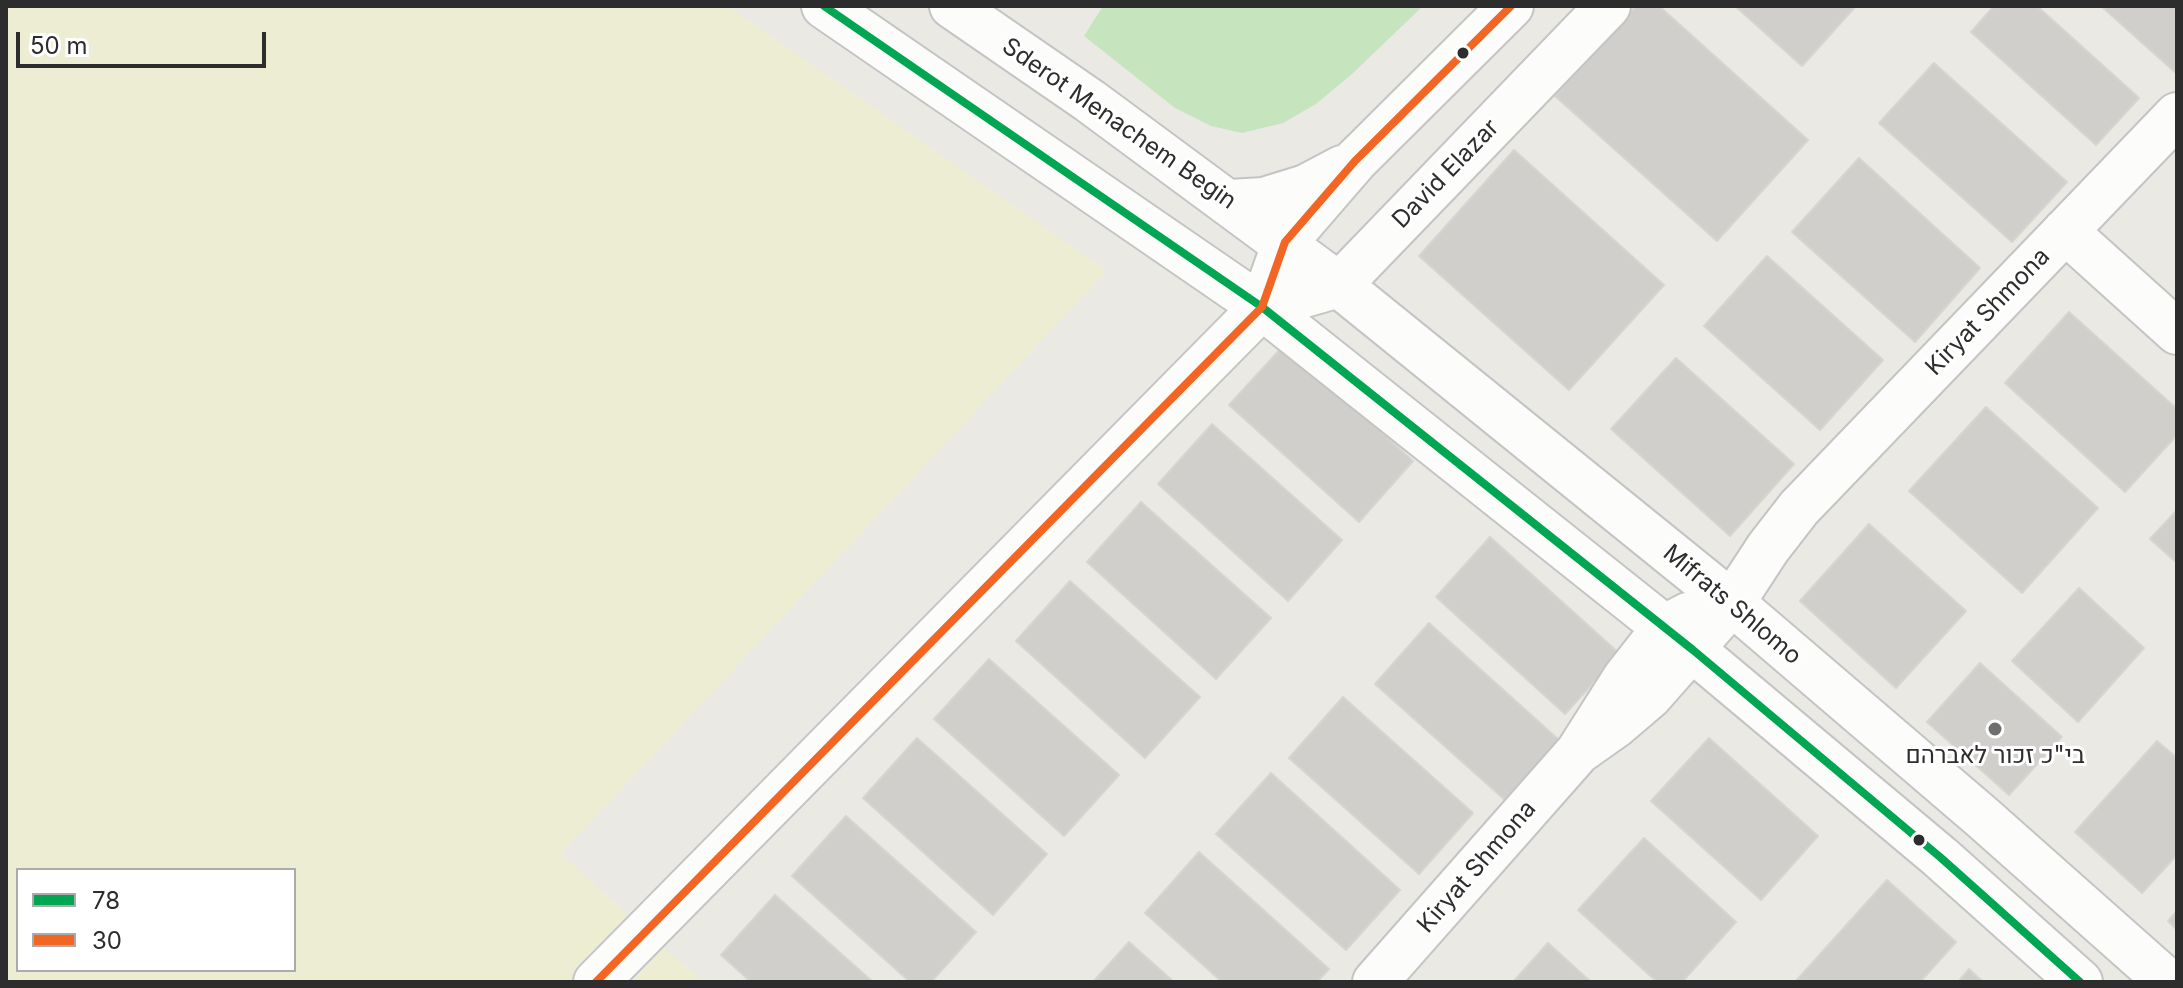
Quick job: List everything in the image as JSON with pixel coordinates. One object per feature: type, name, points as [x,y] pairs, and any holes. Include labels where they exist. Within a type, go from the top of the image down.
[{"type":"street","points":[[824,6],[1262,307],[1679,639],[1940,857],[2080,982]]},
{"type":"street","name":"Sderot Menachem Begin","points":[[952,6],[1285,242]]},
{"type":"street","points":[[596,982],[1262,307],[1285,242],[1355,161],[1511,6]]},
{"type":"street","name":"David Elazar","points":[[1339,285],[1608,6]]},
{"type":"street","name":"Kiryat Shmona","points":[[1379,981],[1578,752],[1625,678],[1679,639],[1702,610],[1732,603],[1799,508],[2177,115]]},
{"type":"street","points":[[1229,202],[1264,200],[1306,187],[1355,161]]},
{"type":"street","points":[[2065,231],[2177,332]]},
{"type":"street","name":"Mifrats Shlomo","points":[[1285,242],[1732,603],[1982,817],[2168,982]]},
{"type":"street","points":[[1262,307],[1339,285]]},
{"type":"street","name":"Kiryat Shmona","points":[[1693,572],[1766,535],[1799,508]]},
{"type":"green space","points":[[1103,6],[1423,6],[1316,104],[1283,123],[1242,133],[1211,126],[1175,108],[1084,36]]},
{"type":"sand","points":[[6,6],[728,6],[1107,271],[561,854],[703,982],[6,982]]},
{"type":"building","points":[[1636,6],[1659,6],[1808,140],[1717,241],[1555,96]]},
{"type":"building","points":[[1735,6],[1856,6],[1802,66]]},
{"type":"building","points":[[1994,6],[2037,6],[2139,98],[2096,145],[1971,32]]},
{"type":"building","points":[[2101,6],[2177,6],[2177,74]]},
{"type":"building","points":[[1934,63],[2067,182],[2012,242],[1879,123]]},
{"type":"building","points":[[1514,150],[1664,285],[1569,390],[1419,256]]},
{"type":"building","points":[[1859,158],[1980,268],[1915,342],[1792,232]]},
{"type":"building","points":[[1767,256],[1883,360],[1820,430],[1704,326]]},
{"type":"building","points":[[2069,312],[2177,409],[2177,435],[2125,492],[2005,383]]},
{"type":"building","points":[[1284,345],[1413,461],[1359,522],[1229,405]]},
{"type":"building","points":[[1676,358],[1794,464],[1730,536],[1611,429]]},
{"type":"building","points":[[1986,407],[2098,508],[2022,593],[1909,491]]},
{"type":"building","points":[[1212,424],[1342,540],[1288,601],[1158,484]]},
{"type":"building","points":[[1141,502],[1271,618],[1216,679],[1087,562]]},
{"type":"building","points":[[2177,510],[2177,563],[2150,539]]},
{"type":"building","points":[[1869,524],[1966,611],[1896,688],[1800,601]]},
{"type":"building","points":[[1490,537],[1620,654],[1565,714],[1436,597]]},
{"type":"building","points":[[1070,581],[1200,697],[1145,758],[1016,641]]},
{"type":"building","points":[[2079,588],[2144,648],[2078,722],[2012,661]]},
{"type":"building","points":[[1429,623],[1559,740],[1505,800],[1375,684]]},
{"type":"building","points":[[989,659],[1119,775],[1064,836],[934,719]]},
{"type":"building","name":"בי\"כ זכור לאברהם","points":[[1980,663],[2062,737],[2009,795],[1927,722]]},
{"type":"building","points":[[1343,697],[1473,813],[1419,874],[1289,758]]},
{"type":"building","points":[[917,738],[1047,854],[993,915],[863,798]]},
{"type":"building","points":[[1709,738],[1818,836],[1761,900],[1651,801]]},
{"type":"building","points":[[2157,741],[2177,758],[2177,855],[2142,893],[2075,832]]},
{"type":"building","points":[[1271,773],[1400,890],[1346,950],[1216,834]]},
{"type":"building","points":[[846,816],[976,932],[931,982],[910,982],[792,876]]},
{"type":"building","points":[[1644,838],[1736,922],[1682,982],[1657,982],[1578,910]]},
{"type":"building","points":[[1199,852],[1329,969],[1317,982],[1222,982],[1145,913]]},
{"type":"building","points":[[1887,880],[1956,942],[1920,982],[1795,982]]},
{"type":"building","points":[[775,895],[873,982],[751,982],[721,955]]},
{"type":"building","points":[[2177,911],[2177,930],[2168,921]]},
{"type":"building","points":[[1129,942],[1174,982],[1093,982]]},
{"type":"building","points":[[1548,943],[1591,982],[1513,982]]},
{"type":"building","points":[[1969,969],[1983,982],[1958,982]]},
{"type":"transit line","name":"78","points":[[824,6],[1262,307],[1693,650],[1940,857],[2080,982]]},
{"type":"transit line","name":"30","points":[[596,982],[1262,307],[1285,242],[1355,161],[1511,6]]},
{"type":"place","name":"בי\"כ זכור לאברהם","points":[[1995,729]]}]
